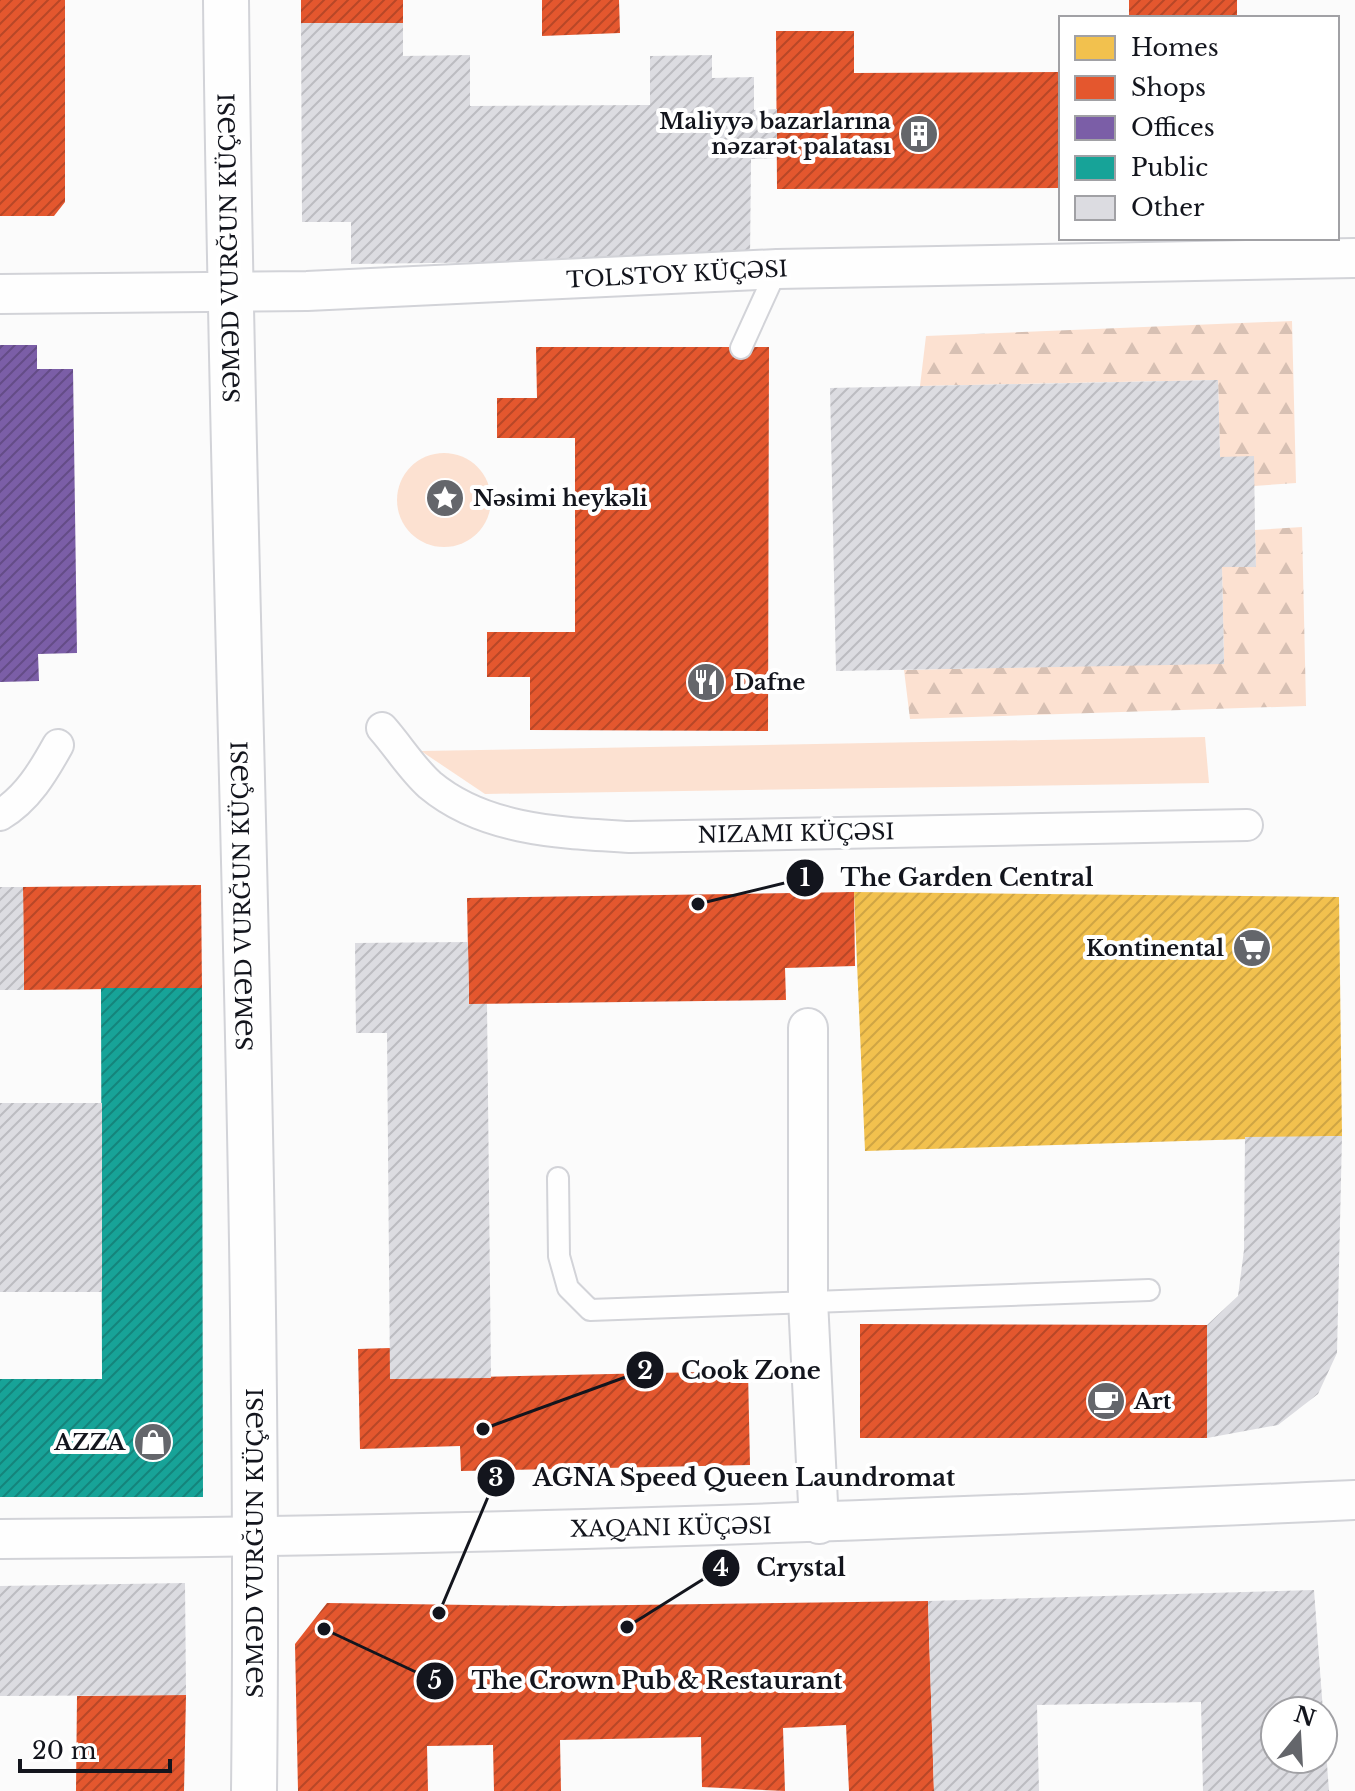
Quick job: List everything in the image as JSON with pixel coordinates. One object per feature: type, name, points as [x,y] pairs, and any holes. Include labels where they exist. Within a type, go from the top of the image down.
[{"type":"main road","name":"SƏMƏD VURĞUN KÜÇƏSI","points":[[226,0],[229,293],[256,1537],[254,1791]]},
{"type":"street","name":"TOLSTOY KÜÇƏSI","points":[[0,294],[229,293],[777,269],[1355,258]]},
{"type":"street","name":"NIZAMI KÜÇƏSI","points":[[382,728],[430,785],[482,816],[558,833],[630,837],[1247,825]]},
{"type":"street","points":[[0,815],[13,807],[39,778],[58,745]]},
{"type":"street","points":[[808,1028],[808,1300],[819,1524]]},
{"type":"street","name":"XAQANI KÜÇƏSI","points":[[0,1539],[256,1537],[819,1524],[1348,1501]]},
{"type":"lane","points":[[741,348],[777,269]]},
{"type":"lane","points":[[558,1178],[559,1256],[568,1288],[590,1310],[1149,1290]]},
{"type":"green space","points":[[1292,321],[1296,483],[1254,486],[1254,457],[1220,457],[1218,380],[920,386],[926,336]]},
{"type":"green space","points":[[444,453],[462,457],[477,467],[487,482],[491,500],[487,518],[477,533],[462,543],[444,547],[426,543],[411,533],[401,518],[397,500],[401,482],[411,467],[426,457]]},
{"type":"green space","points":[[1302,527],[1306,706],[910,719],[904,670],[1224,663],[1222,567],[1256,567],[1255,530]]},
{"type":"green space","points":[[1205,737],[1209,783],[485,794],[421,751]]},
{"type":"building: Homes","points":[[854,892],[1339,897],[1342,1136],[865,1151]]},
{"type":"building: Shops","points":[[0,0],[65,0],[65,202],[54,216],[0,216]]},
{"type":"building: Shops","points":[[301,0],[403,0],[403,23],[301,23]]},
{"type":"building: Shops","points":[[542,0],[619,0],[620,33],[542,36]]},
{"type":"building: Shops","points":[[1129,0],[1237,0],[1237,16],[1129,16]]},
{"type":"building: Shops","name":"Maliyyə bazarlarına nəzarət palatası","points":[[776,31],[854,31],[854,73],[1059,72],[1059,188],[777,189]]},
{"type":"building: Shops","points":[[536,347],[769,347],[768,731],[530,730],[530,677],[487,677],[487,632],[575,632],[575,438],[497,438],[497,398],[537,398]]},
{"type":"building: Shops","points":[[201,885],[202,988],[24,990],[23,887]]},
{"type":"building: Shops","points":[[854,892],[855,966],[785,968],[786,1000],[469,1004],[467,898]]},
{"type":"building: Shops","points":[[860,1324],[1207,1325],[1207,1438],[860,1438]]},
{"type":"building: Shops","points":[[390,1348],[390,1379],[748,1371],[750,1465],[461,1471],[460,1446],[360,1449],[358,1349]]},
{"type":"building: Shops","points":[[928,1601],[934,1791],[849,1791],[846,1725],[783,1728],[785,1791],[702,1787],[701,1737],[560,1740],[561,1791],[494,1791],[493,1745],[427,1746],[428,1791],[298,1791],[295,1644],[327,1603],[558,1606]]},
{"type":"building: Shops","points":[[186,1695],[184,1791],[76,1791],[77,1696]]},
{"type":"building: Offices","points":[[0,345],[37,345],[37,369],[73,369],[77,653],[38,654],[39,681],[0,682]]},
{"type":"building: Public","points":[[101,988],[202,988],[203,1497],[0,1497],[0,1379],[102,1379]]},
{"type":"building: Other","points":[[301,23],[403,23],[403,56],[470,55],[470,106],[650,105],[650,56],[712,55],[712,78],[754,77],[754,110],[777,109],[777,158],[751,159],[750,259],[351,264],[351,222],[302,222]]},
{"type":"building: Other","points":[[1218,380],[1220,457],[1254,456],[1256,567],[1222,567],[1224,664],[836,671],[830,388]]},
{"type":"building: Other","points":[[0,887],[23,887],[24,990],[0,990]]},
{"type":"building: Other","points":[[468,942],[469,1004],[487,1004],[491,1378],[390,1379],[387,1033],[356,1033],[355,943]]},
{"type":"building: Other","points":[[0,1103],[102,1103],[102,1292],[0,1292]]},
{"type":"building: Other","points":[[1342,1136],[1337,1353],[1318,1394],[1278,1425],[1207,1438],[1207,1325],[1238,1296],[1244,1250],[1245,1137]]},
{"type":"building: Other","points":[[185,1583],[186,1695],[0,1696],[0,1586]]},
{"type":"building: Other","points":[[1314,1590],[1322,1695],[1259,1695],[1259,1775],[1328,1775],[1329,1791],[1203,1791],[1201,1702],[1037,1705],[1039,1791],[934,1791],[928,1601]]},
{"type":"place","name":"Maliyyə bazarlarına nəzarət palatası","points":[[919,134]]},
{"type":"place","name":"Nəsimi heykəli","points":[[445,498]]},
{"type":"place","name":"Dafne","points":[[706,682]]},
{"type":"place","name":"The Garden Central","points":[[698,904]]},
{"type":"place","name":"Kontinental","points":[[1252,948]]},
{"type":"place","name":"Art","points":[[1106,1401]]},
{"type":"place","name":"Cook Zone","points":[[483,1429]]},
{"type":"place","name":"AZZA","points":[[153,1442]]},
{"type":"place","name":"AGNA Speed Queen Laundromat","points":[[439,1613]]},
{"type":"place","name":"Crystal","points":[[627,1627]]},
{"type":"place","name":"The Crown Pub & Restaurant","points":[[324,1629]]}]
